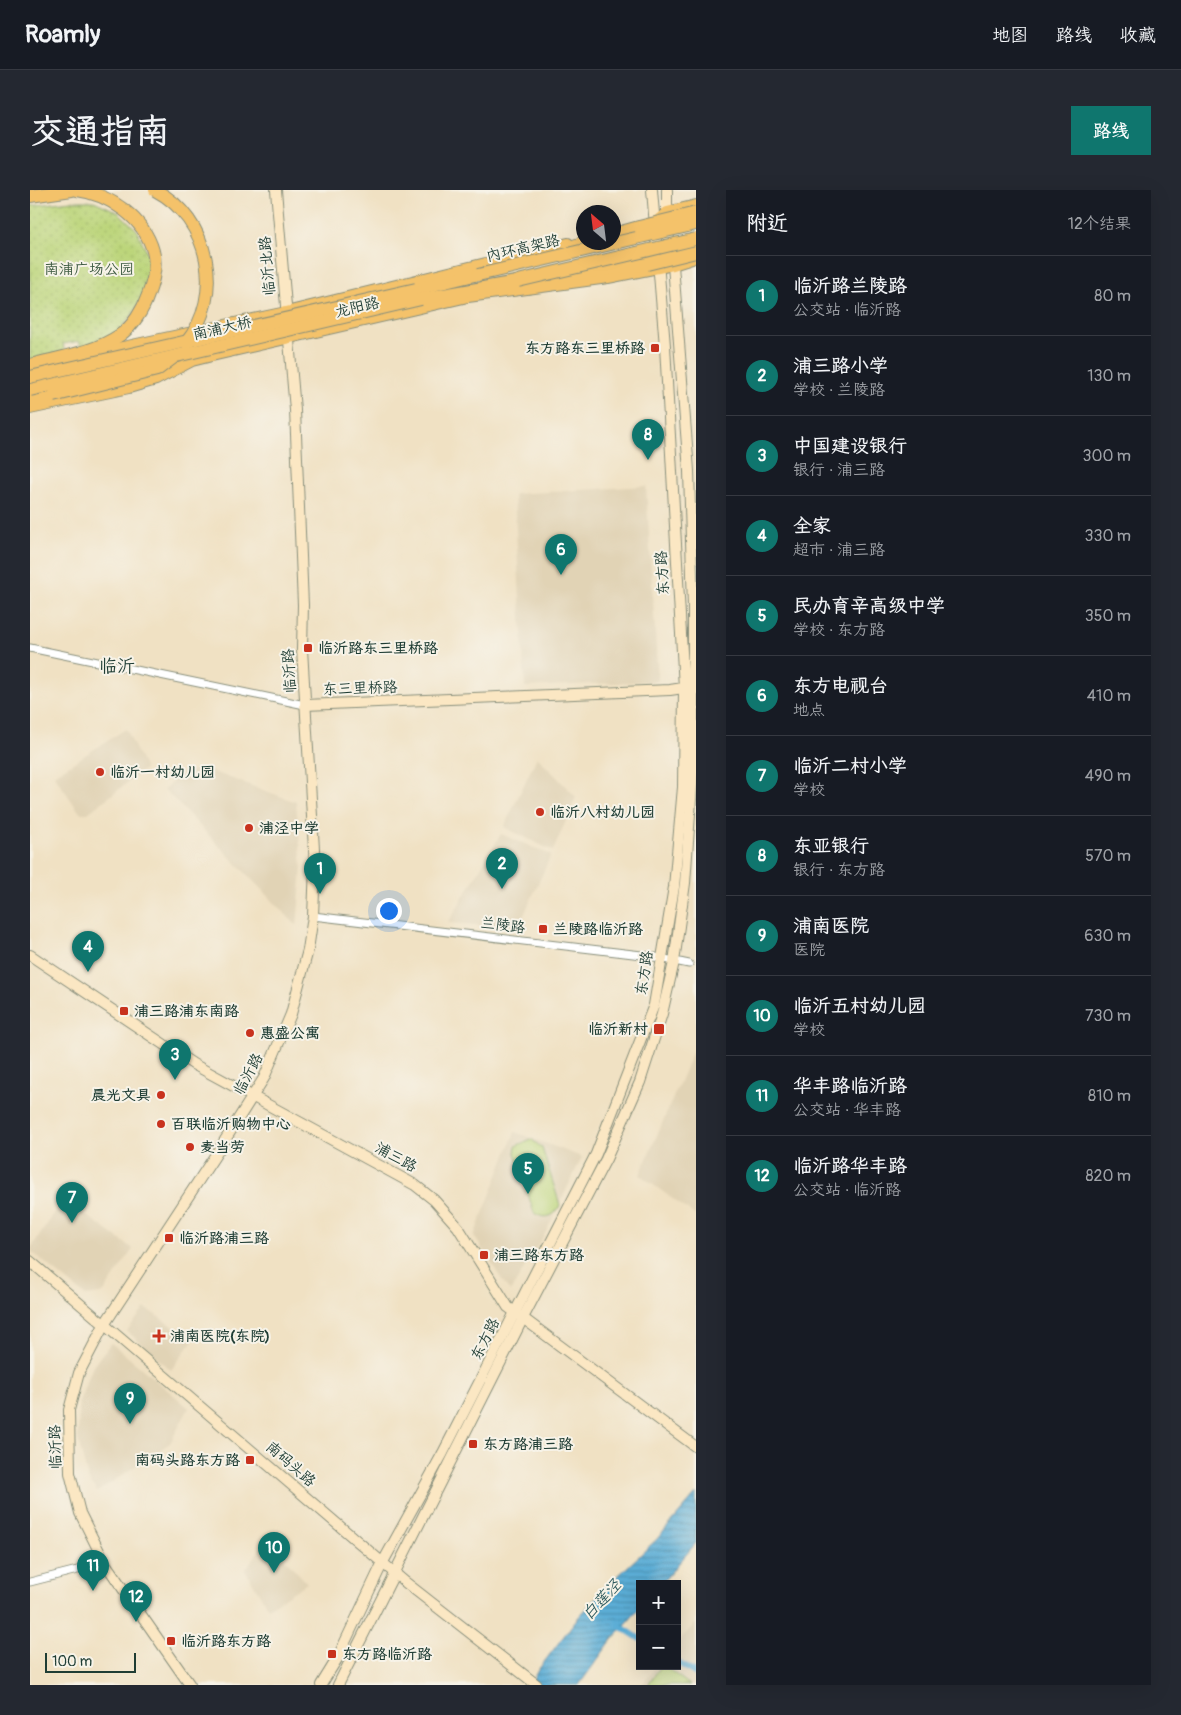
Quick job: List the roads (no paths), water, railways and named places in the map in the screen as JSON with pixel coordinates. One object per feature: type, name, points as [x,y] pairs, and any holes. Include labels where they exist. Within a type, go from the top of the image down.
[{"type":"highway","points":[[30,196],[72,190]]},
{"type":"highway","points":[[30,366],[78,353],[103,344],[121,334],[142,311],[152,283],[155,266],[153,251],[140,228],[119,206],[102,196],[77,190]]},
{"type":"highway","points":[[30,402],[156,370],[177,354],[198,327],[208,295],[209,280],[208,267],[199,236],[176,205],[155,190]]},
{"type":"highway","points":[[621,231],[696,213]]},
{"type":"highway","name":"内环高架路","points":[[419,294],[478,275],[696,223]]},
{"type":"highway","name":"内环高架路","points":[[419,294],[518,280],[696,238]]},
{"type":"highway","points":[[478,275],[576,244]]},
{"type":"highway","points":[[518,280],[620,269],[696,252]]},
{"type":"highway","name":"南浦大桥","points":[[30,377],[419,294]]},
{"type":"highway","name":"南浦大桥","points":[[30,390],[419,294]]},
{"type":"main road","points":[[621,231],[654,223],[667,212],[696,205]]},
{"type":"main road","points":[[654,223],[667,226],[696,223]]},
{"type":"main road","name":"龙阳路","points":[[30,366],[286,312],[576,243]]},
{"type":"main road","name":"龙阳路","points":[[30,409],[129,388],[156,380],[192,361],[468,297],[551,287],[659,268],[696,258]]},
{"type":"street","name":"临沂北路","points":[[276,190],[287,339]]},
{"type":"street","name":"东方路","points":[[338,1685],[596,1154],[654,1005],[674,886],[691,687],[652,190]]},
{"type":"street","name":"东方路","points":[[321,1685],[337,1659],[383,1562],[606,1159],[640,1082],[662,1014],[674,962],[685,883],[693,772],[691,687],[693,608],[688,471],[673,265],[667,226],[667,190]]},
{"type":"street","name":"临沂路","points":[[190,1685],[105,1563],[80,1513],[70,1473],[69,1410],[79,1372],[104,1325],[252,1098],[275,1056],[291,1014],[305,965],[313,916],[315,866],[305,706],[295,410],[287,339]]},
{"type":"street","name":"东三里桥路","points":[[30,648],[305,706],[691,687]]},
{"type":"street","name":"兰陵路","points":[[313,916],[650,956],[689,964]]},
{"type":"street","name":"浦三路","points":[[30,955],[186,1059],[252,1098],[393,1171],[425,1192],[458,1227],[508,1307],[696,1447]]},
{"type":"street","name":"南码头路","points":[[30,1261],[394,1572],[537,1685]]},
{"type":"street","points":[[30,1582],[105,1563]]},
{"type":"water","name":"白莲泾","points":[[696,1494],[696,1543],[664,1580],[636,1580],[636,1613],[611,1641],[579,1685],[530,1685],[538,1670],[576,1620],[605,1588],[657,1539]]},
{"type":"waterway","points":[[617,1624],[636,1636]]},
{"type":"waterway","points":[[681,1665],[696,1674]]},
{"type":"place","name":"东方路东三里桥路","points":[[655,348]]},
{"type":"place","name":"东亚银行","points":[[648,460]]},
{"type":"place","name":"东方电视台","points":[[561,575]]},
{"type":"place","name":"临沂路东三里桥路","points":[[308,648]]},
{"type":"place","name":"临沂一村幼儿园","points":[[100,772]]},
{"type":"place","name":"临沂八村幼儿园","points":[[540,812]]},
{"type":"place","name":"浦泾中学","points":[[249,828]]},
{"type":"place","name":"浦三路小学","points":[[502,889]]},
{"type":"place","name":"临沂路兰陵路","points":[[320,894]]},
{"type":"place","name":"兰陵路临沂路","points":[[543,929]]},
{"type":"place","name":"全家","points":[[88,972]]},
{"type":"place","name":"浦三路浦东南路","points":[[124,1011]]},
{"type":"place","name":"临沂新村","points":[[659,1029]]},
{"type":"place","name":"惠盛公寓","points":[[250,1033]]},
{"type":"place","name":"中国建设银行","points":[[175,1080]]},
{"type":"place","name":"晨光文具","points":[[161,1095]]},
{"type":"place","name":"百联临沂购物中心","points":[[161,1124]]},
{"type":"place","name":"麦当劳","points":[[190,1147]]},
{"type":"place","name":"民办育辛高级中学","points":[[528,1194]]},
{"type":"place","name":"临沂二村小学","points":[[72,1223]]},
{"type":"place","name":"临沂路浦三路","points":[[169,1238]]},
{"type":"place","name":"浦三路东方路","points":[[484,1255]]},
{"type":"place","name":"浦南医院(东院)","points":[[159,1336]]},
{"type":"place","name":"浦南医院","points":[[130,1424]]},
{"type":"place","name":"东方路浦三路","points":[[473,1444]]},
{"type":"place","name":"南码头路东方路","points":[[250,1460]]},
{"type":"place","name":"临沂五村幼儿园","points":[[274,1573]]},
{"type":"place","name":"华丰路临沂路","points":[[93,1591]]},
{"type":"place","name":"临沂路华丰路","points":[[136,1622]]},
{"type":"place","name":"临沂路东方路","points":[[171,1641]]},
{"type":"place","name":"东方路临沂路","points":[[332,1654]]},
{"type":"district","name":"临沂","points":[[117,666]]},
{"type":"park label","name":"南浦广场公园","points":[[89,269]]}]
